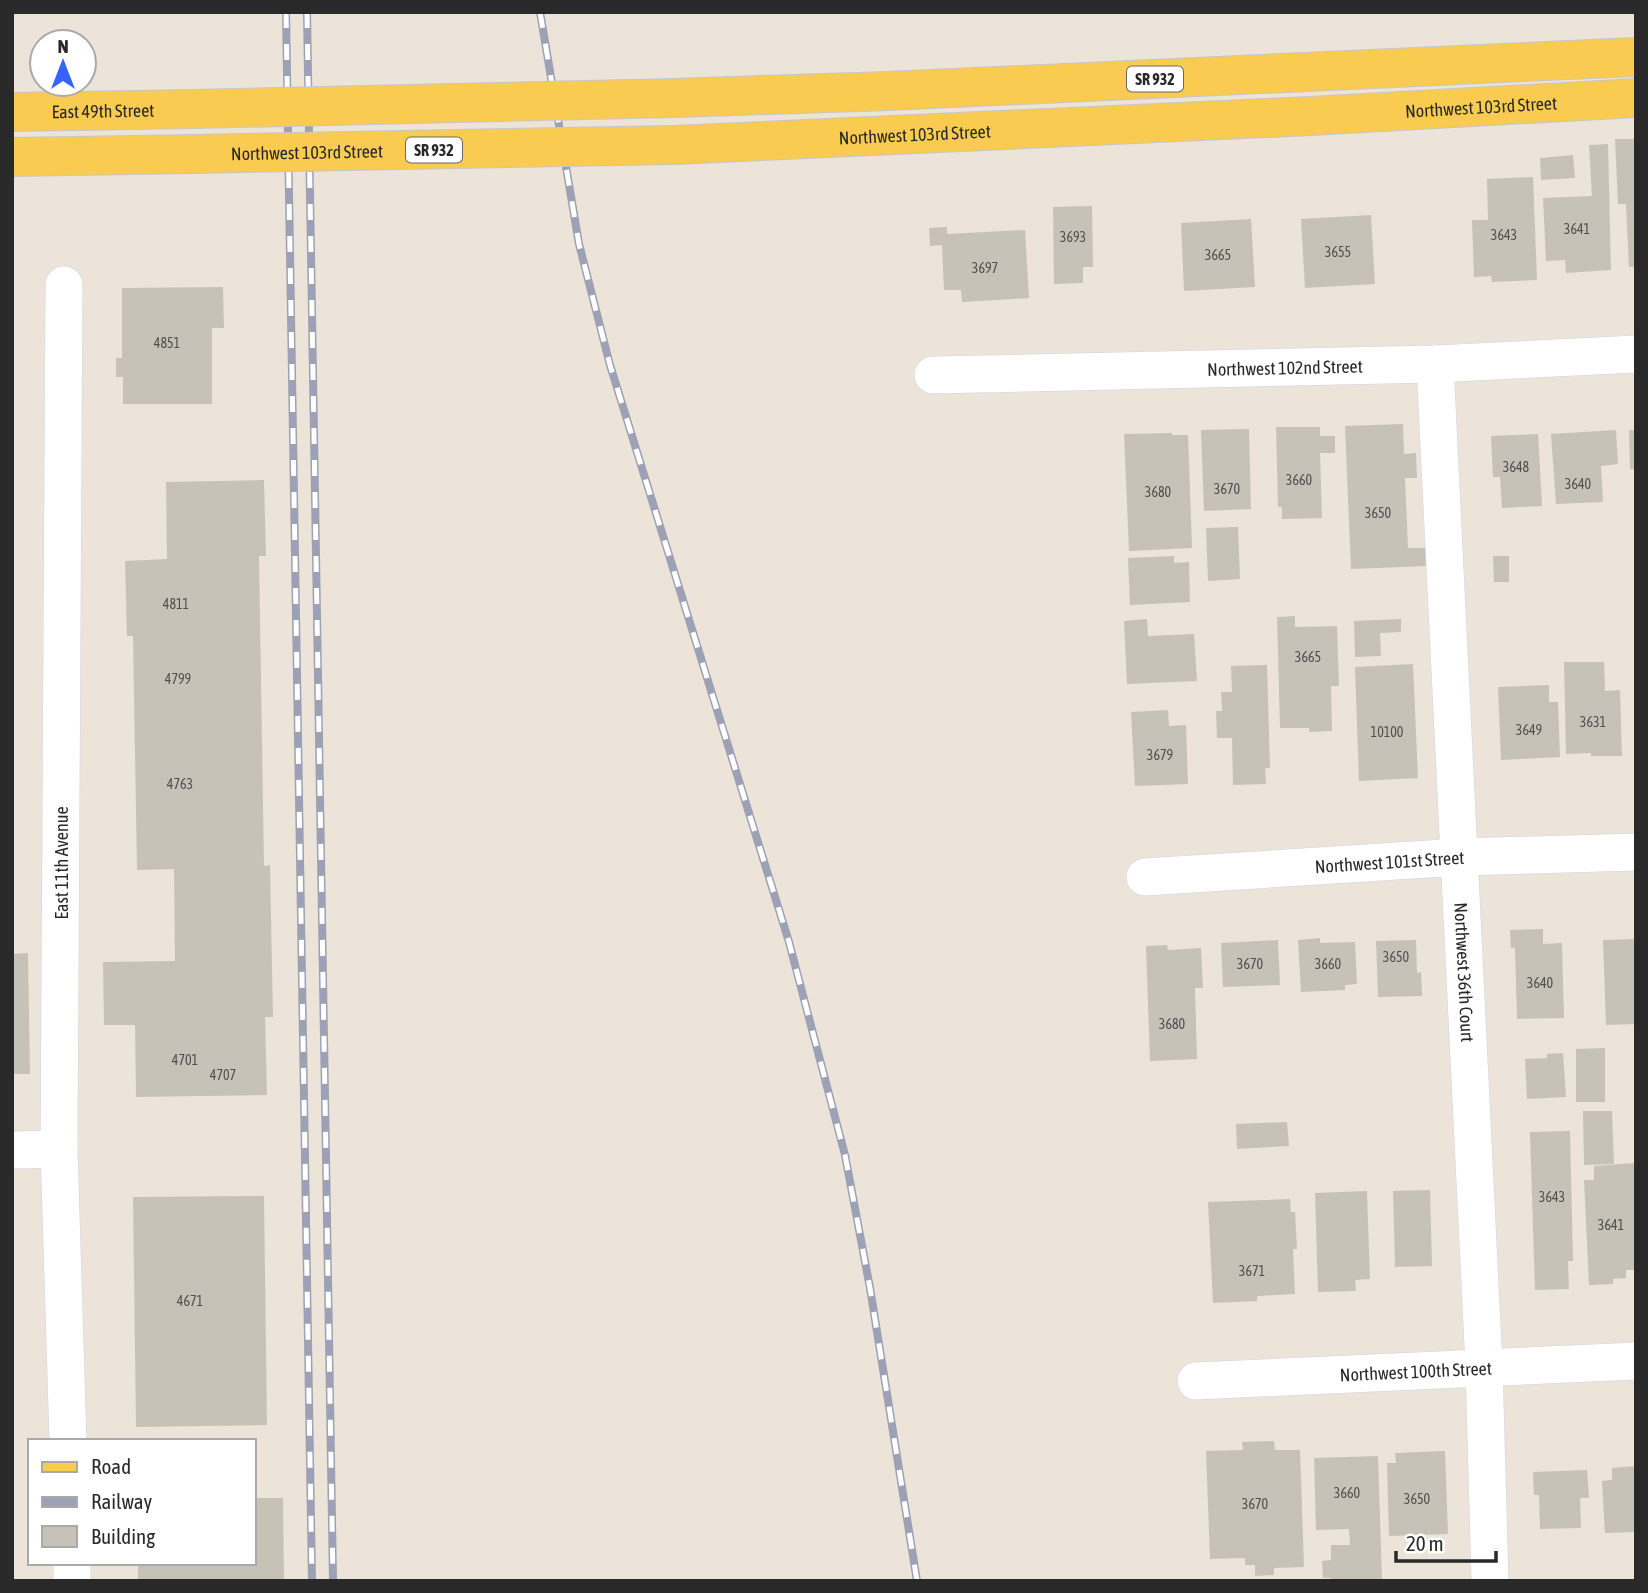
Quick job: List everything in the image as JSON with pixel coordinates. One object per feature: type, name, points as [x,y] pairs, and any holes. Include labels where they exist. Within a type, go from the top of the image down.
[{"type":"main road","name":"East 49th Street","points":[[12,112],[888,92],[1636,57]]},
{"type":"main road","name":"Northwest 103rd Street","points":[[12,157],[675,145],[1311,117],[1636,98]]},
{"type":"street","name":"East 11th Avenue","points":[[64,285],[59,1149],[68,1439]]},
{"type":"street","name":"Northwest 102nd Street","points":[[933,376],[1435,364],[1636,354]]},
{"type":"street","name":"Northwest 36th Court","points":[[1435,364],[1484,1366],[1490,1581]]},
{"type":"street","name":"Northwest 101st Street","points":[[1145,877],[1460,857],[1636,852]]},
{"type":"street","points":[[12,1150],[59,1149]]},
{"type":"street","name":"Northwest 100th Street","points":[[1196,1381],[1636,1361]]},
{"type":"building","points":[[1615,139],[1636,139],[1636,267],[1629,267],[1626,204],[1618,204]]},
{"type":"building","points":[[1608,144],[1611,270],[1566,273],[1565,260],[1546,261],[1543,198],[1592,196],[1589,145]]},
{"type":"building","points":[[1573,155],[1575,178],[1541,180],[1540,158]]},
{"type":"building","points":[[1533,177],[1537,280],[1492,282],[1491,276],[1474,277],[1472,220],[1488,220],[1487,179]]},
{"type":"building","points":[[1092,206],[1093,267],[1083,267],[1083,283],[1054,284],[1053,207]]},
{"type":"building","points":[[1371,215],[1375,284],[1305,288],[1301,219]]},
{"type":"building","points":[[1251,219],[1255,287],[1184,291],[1181,223]]},
{"type":"building","points":[[947,227],[947,234],[1025,230],[1029,298],[962,302],[961,290],[944,290],[942,245],[930,246],[929,228]]},
{"type":"building","points":[[223,287],[224,328],[212,328],[212,404],[123,404],[123,377],[116,377],[116,358],[122,358],[122,288]]},
{"type":"building","points":[[1403,424],[1404,454],[1416,453],[1417,478],[1405,478],[1408,548],[1426,548],[1427,566],[1351,569],[1345,426]]},
{"type":"building","points":[[1276,427],[1320,427],[1320,436],[1335,436],[1335,453],[1320,453],[1322,518],[1282,519],[1282,507],[1278,507]]},
{"type":"building","points":[[1249,429],[1251,509],[1204,511],[1201,430]]},
{"type":"building","points":[[1616,430],[1618,464],[1601,466],[1603,502],[1556,504],[1551,434]]},
{"type":"building","points":[[1629,430],[1636,430],[1636,469],[1630,469]]},
{"type":"building","points":[[1124,434],[1188,435],[1192,548],[1129,551]]},
{"type":"building","points":[[1538,434],[1542,506],[1502,508],[1500,477],[1493,477],[1491,436]]},
{"type":"building","points":[[264,480],[266,556],[259,556],[264,866],[270,865],[273,1017],[265,1017],[267,1095],[136,1097],[135,1025],[104,1025],[103,962],[175,961],[174,869],[137,870],[133,636],[127,636],[125,561],[167,559],[166,482]]},
{"type":"building","points":[[1238,527],[1240,579],[1208,581],[1206,528]]},
{"type":"building","points":[[1174,556],[1174,563],[1189,562],[1190,602],[1130,605],[1128,558]]},
{"type":"building","points":[[1493,556],[1509,556],[1509,582],[1494,582]]},
{"type":"building","points":[[1295,616],[1295,627],[1337,626],[1339,686],[1331,686],[1332,731],[1309,732],[1309,728],[1280,728],[1277,617]]},
{"type":"building","points":[[1147,619],[1148,636],[1194,634],[1197,681],[1127,684],[1124,621]]},
{"type":"building","points":[[1401,619],[1401,632],[1380,633],[1381,656],[1355,657],[1354,621]]},
{"type":"building","points":[[1564,662],[1604,662],[1605,691],[1620,690],[1622,756],[1566,754]]},
{"type":"building","points":[[1413,664],[1418,778],[1359,781],[1355,667]]},
{"type":"building","points":[[1267,665],[1270,768],[1265,768],[1266,784],[1233,785],[1232,738],[1217,738],[1216,711],[1222,711],[1221,692],[1232,692],[1231,666]]},
{"type":"building","points":[[1549,685],[1549,702],[1558,702],[1560,757],[1501,760],[1498,687]]},
{"type":"building","points":[[1168,710],[1169,726],[1186,725],[1188,784],[1135,786],[1131,712]]},
{"type":"building","points":[[1543,929],[1543,944],[1562,943],[1564,1018],[1517,1019],[1515,948],[1511,948],[1510,930]]},
{"type":"building","points":[[1320,938],[1320,943],[1355,942],[1357,984],[1345,985],[1345,990],[1301,992],[1298,940]]},
{"type":"building","points":[[1636,939],[1636,1024],[1606,1025],[1603,940]]},
{"type":"building","points":[[1278,940],[1280,985],[1223,987],[1221,943]]},
{"type":"building","points":[[1416,940],[1417,973],[1421,972],[1422,996],[1378,997],[1376,941]]},
{"type":"building","points":[[1167,945],[1168,950],[1201,948],[1203,988],[1195,988],[1197,1059],[1150,1061],[1146,946]]},
{"type":"building","points":[[28,953],[30,1074],[12,1074],[12,954]]},
{"type":"building","points":[[1605,1048],[1605,1102],[1576,1102],[1576,1049]]},
{"type":"building","points":[[1563,1053],[1566,1097],[1527,1099],[1525,1059],[1547,1058],[1547,1054]]},
{"type":"building","points":[[1583,1111],[1612,1111],[1614,1164],[1584,1165]]},
{"type":"building","points":[[1287,1122],[1289,1146],[1237,1149],[1236,1124]]},
{"type":"building","points":[[1570,1131],[1573,1261],[1568,1261],[1569,1289],[1535,1290],[1530,1132]]},
{"type":"building","points":[[1636,1163],[1636,1270],[1626,1270],[1626,1278],[1613,1279],[1613,1284],[1589,1285],[1584,1180],[1594,1180],[1594,1166]]},
{"type":"building","points":[[1430,1190],[1432,1266],[1395,1267],[1393,1191]]},
{"type":"building","points":[[1367,1191],[1370,1279],[1355,1280],[1356,1291],[1318,1292],[1315,1193]]},
{"type":"building","points":[[264,1196],[267,1425],[136,1427],[133,1197]]},
{"type":"building","points":[[1290,1199],[1291,1212],[1295,1212],[1297,1249],[1293,1249],[1295,1294],[1257,1296],[1257,1301],[1213,1303],[1208,1202]]},
{"type":"building","points":[[1274,1441],[1275,1450],[1300,1450],[1304,1567],[1274,1568],[1274,1575],[1255,1576],[1255,1565],[1245,1565],[1245,1558],[1210,1559],[1206,1451],[1243,1450],[1242,1442]]},
{"type":"building","points":[[1445,1451],[1448,1534],[1389,1536],[1387,1463],[1396,1463],[1395,1453]]},
{"type":"building","points":[[1378,1456],[1382,1581],[1331,1581],[1331,1578],[1323,1578],[1322,1561],[1331,1560],[1331,1545],[1350,1545],[1349,1529],[1316,1530],[1314,1458]]},
{"type":"building","points":[[1636,1466],[1636,1532],[1605,1533],[1602,1481],[1612,1480],[1612,1468]]},
{"type":"building","points":[[1587,1470],[1589,1498],[1580,1498],[1581,1528],[1540,1529],[1539,1495],[1534,1495],[1533,1472]]},
{"type":"building","points":[[256,1498],[283,1498],[284,1581],[138,1581],[138,1565],[256,1565]]},
{"type":"railway","points":[[286,12],[312,1581]]},
{"type":"railway","points":[[307,12],[333,1581]]},
{"type":"railway","points":[[540,12],[579,244],[610,365],[789,942],[845,1155],[870,1288],[917,1581]]}]
